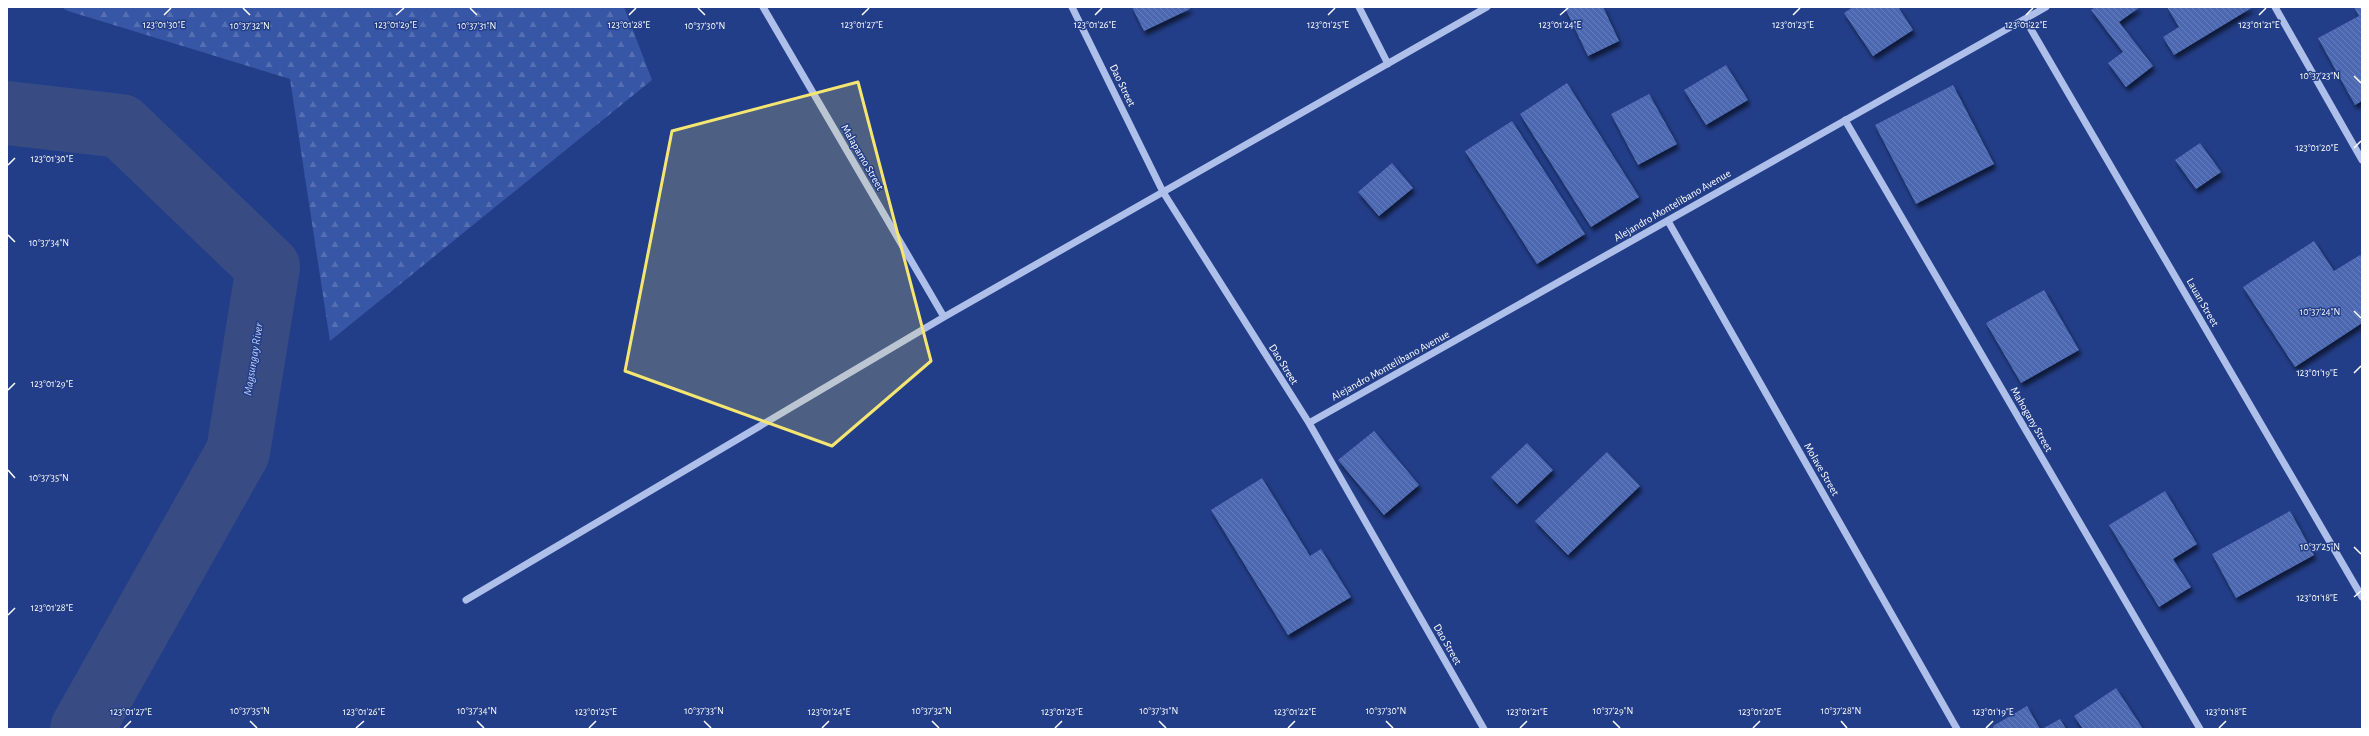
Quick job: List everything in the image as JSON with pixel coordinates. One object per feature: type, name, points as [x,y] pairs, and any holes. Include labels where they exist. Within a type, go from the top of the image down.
[{"type":"street","name":"Malapamo Street","points":[[763,7],[944,317]]},
{"type":"street","name":"Dao Street","points":[[1072,7],[1164,192],[1309,423],[1484,729]]},
{"type":"street","points":[[1359,7],[1388,64]]},
{"type":"street","points":[[466,600],[944,317],[1487,7]]},
{"type":"street","name":"Alejandro Montelibano Avenue","points":[[1309,423],[2046,7]]},
{"type":"street","points":[[2275,7],[2362,160]]},
{"type":"street","name":"Lauan Street","points":[[2025,19],[2362,597]]},
{"type":"street","name":"Mahogany Street","points":[[1845,120],[2200,729]]},
{"type":"street","name":"Molave Street","points":[[1668,220],[1957,729]]},
{"type":"highlighted area","points":[[858,82],[931,361],[832,446],[625,371],[672,131]]},
{"type":"green space","points":[[61,7],[624,7],[652,80],[330,341],[290,79],[68,11]]},
{"type":"building","points":[[1132,7],[1189,7],[1190,9],[1144,31]]},
{"type":"building","points":[[1603,7],[1619,41],[1588,56],[1565,8]]},
{"type":"building","points":[[1853,7],[1898,7],[1913,30],[1873,56],[1844,13]]},
{"type":"building","points":[[2095,7],[2140,7],[2119,22],[2153,66],[2126,87],[2108,63],[2123,52],[2091,10]]},
{"type":"building","points":[[2167,7],[2253,7],[2174,55],[2163,37],[2179,27]]},
{"type":"building","points":[[2354,7],[2362,7],[2362,101],[2355,105],[2318,38],[2359,16]]},
{"type":"building","points":[[1726,65],[1748,100],[1706,125],[1684,90]]},
{"type":"building","points":[[1567,83],[1639,197],[1591,227],[1520,114]]},
{"type":"building","points":[[1953,85],[1994,164],[1916,204],[1875,125]]},
{"type":"building","points":[[1649,94],[1677,144],[1638,165],[1611,114]]},
{"type":"building","points":[[1512,121],[1585,234],[1537,264],[1465,151]]},
{"type":"building","points":[[2200,143],[2221,172],[2196,189],[2175,160]]},
{"type":"building","points":[[1392,163],[1413,188],[1379,216],[1358,192]]},
{"type":"building","points":[[2314,241],[2334,271],[2360,255],[2362,257],[2362,323],[2295,367],[2243,287]]},
{"type":"building","points":[[2044,290],[2079,350],[2021,383],[1986,323]]},
{"type":"building","points":[[1374,431],[1419,485],[1384,515],[1338,460]]},
{"type":"building","points":[[1527,443],[1553,470],[1517,504],[1491,477]]},
{"type":"building","points":[[1607,452],[1640,486],[1568,555],[1535,521]]},
{"type":"building","points":[[1262,478],[1310,556],[1321,549],[1351,597],[1288,635],[1211,510]]},
{"type":"building","points":[[2165,491],[2197,544],[2173,559],[2191,587],[2159,607],[2109,525]]},
{"type":"building","points":[[2290,511],[2314,555],[2236,598],[2212,554]]},
{"type":"building","points":[[2116,688],[2143,729],[2083,729],[2074,716]]},
{"type":"building","points":[[2027,706],[2040,729],[1994,729],[1993,726]]},
{"type":"building","points":[[2060,719],[2066,729],[2042,729]]},
{"type":"waterway","name":"Magsungay River","points":[[7,113],[121,126],[268,267],[238,452],[82,729]]}]
